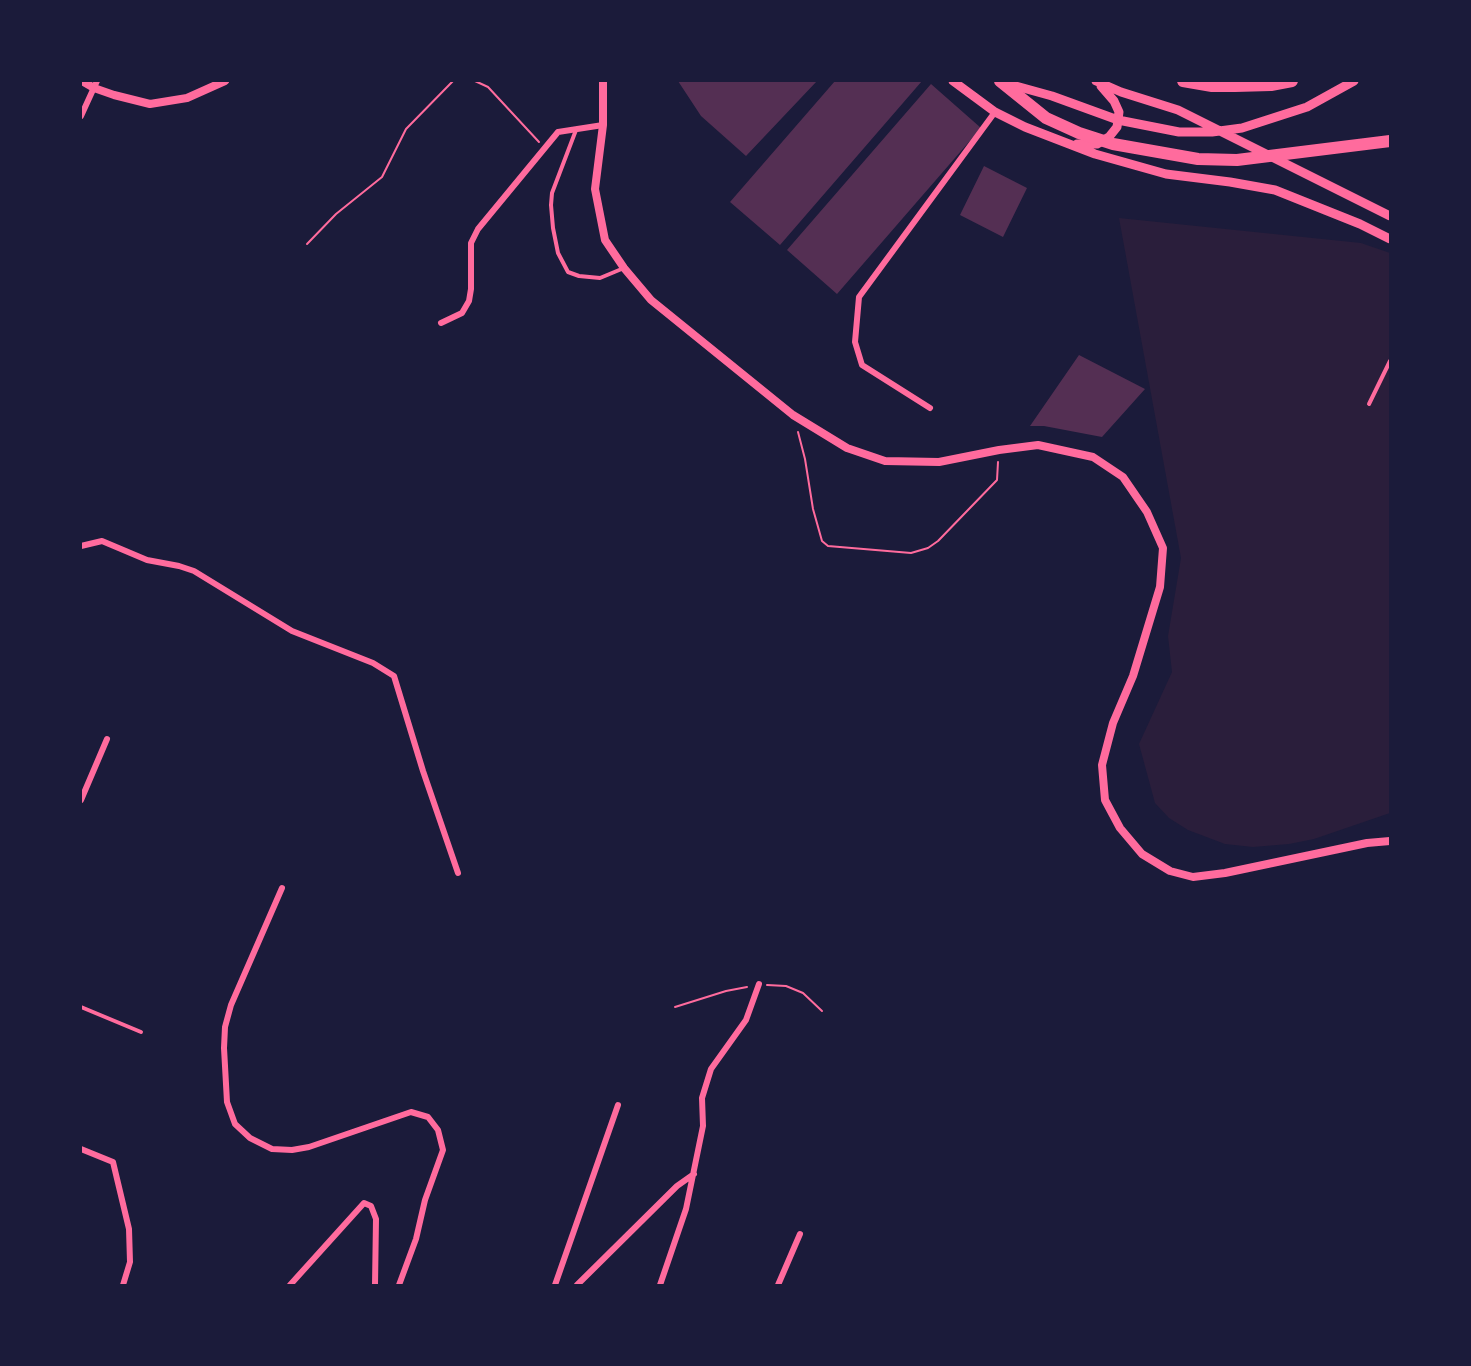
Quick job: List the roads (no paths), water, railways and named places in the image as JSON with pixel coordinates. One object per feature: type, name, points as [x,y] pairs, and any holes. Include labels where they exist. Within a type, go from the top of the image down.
[{"type":"highway","points":[[1000,81],[1046,118],[1079,133],[1113,144],[1198,159],[1238,160],[1390,141]]},
{"type":"highway","points":[[1183,81],[1212,86],[1271,85],[1292,81]]},
{"type":"main road","points":[[953,81],[995,112],[1095,154],[1166,174],[1275,190],[1360,224],[1390,239]]},
{"type":"main road","points":[[1000,81],[1052,96],[1118,120],[1179,132],[1212,132],[1242,128],[1307,107],[1354,81]]},
{"type":"main road","points":[[1062,142],[1097,144],[1109,138],[1117,127],[1119,112],[1114,100],[1094,81]]},
{"type":"main road","points":[[1094,81],[1179,110],[1390,216]]},
{"type":"street","points":[[82,81],[114,95],[150,104],[187,98],[225,81]]},
{"type":"street","points":[[603,81],[603,125],[595,189],[605,240],[624,268],[651,300],[793,415],[847,448],[885,461],[939,462],[1038,445],[1093,457],[1123,477],[1147,512],[1163,548],[1160,587],[1133,676],[1113,723],[1102,765],[1105,800],[1120,828],[1142,854],[1170,871],[1193,877],[1225,873],[1390,840]]},
{"type":"street","points":[[81,117],[95,85]]},
{"type":"street","points":[[930,408],[862,365],[855,342],[859,297],[995,112]]},
{"type":"street","points":[[441,323],[462,313],[469,301],[471,243],[478,229],[558,132],[603,125]]},
{"type":"street","points":[[81,546],[102,541],[147,560],[194,571],[292,631],[374,663],[394,676],[458,873]]},
{"type":"street","points":[[81,800],[107,739]]},
{"type":"street","points":[[282,888],[231,1005],[225,1027],[227,1102],[235,1124],[250,1138],[272,1149],[309,1147],[411,1112],[428,1117],[438,1130],[443,1150],[425,1200],[416,1239],[399,1285]]},
{"type":"street","points":[[660,1285],[686,1209],[703,1126],[702,1098],[711,1069],[746,1020],[759,984]]},
{"type":"street","points":[[555,1285],[618,1105]]},
{"type":"street","points":[[81,1149],[113,1162],[129,1229],[130,1262],[123,1285]]},
{"type":"street","points":[[577,1285],[677,1186],[694,1174]]},
{"type":"street","points":[[290,1285],[364,1203],[371,1206],[376,1219],[375,1285]]},
{"type":"street","points":[[778,1285],[800,1234]]},
{"type":"lane","points":[[576,129],[552,193],[553,228],[558,253],[568,272],[579,276],[600,278],[624,268]]},
{"type":"lane","points":[[1369,404],[1390,361]]},
{"type":"lane","points":[[81,1007],[141,1032]]}]
